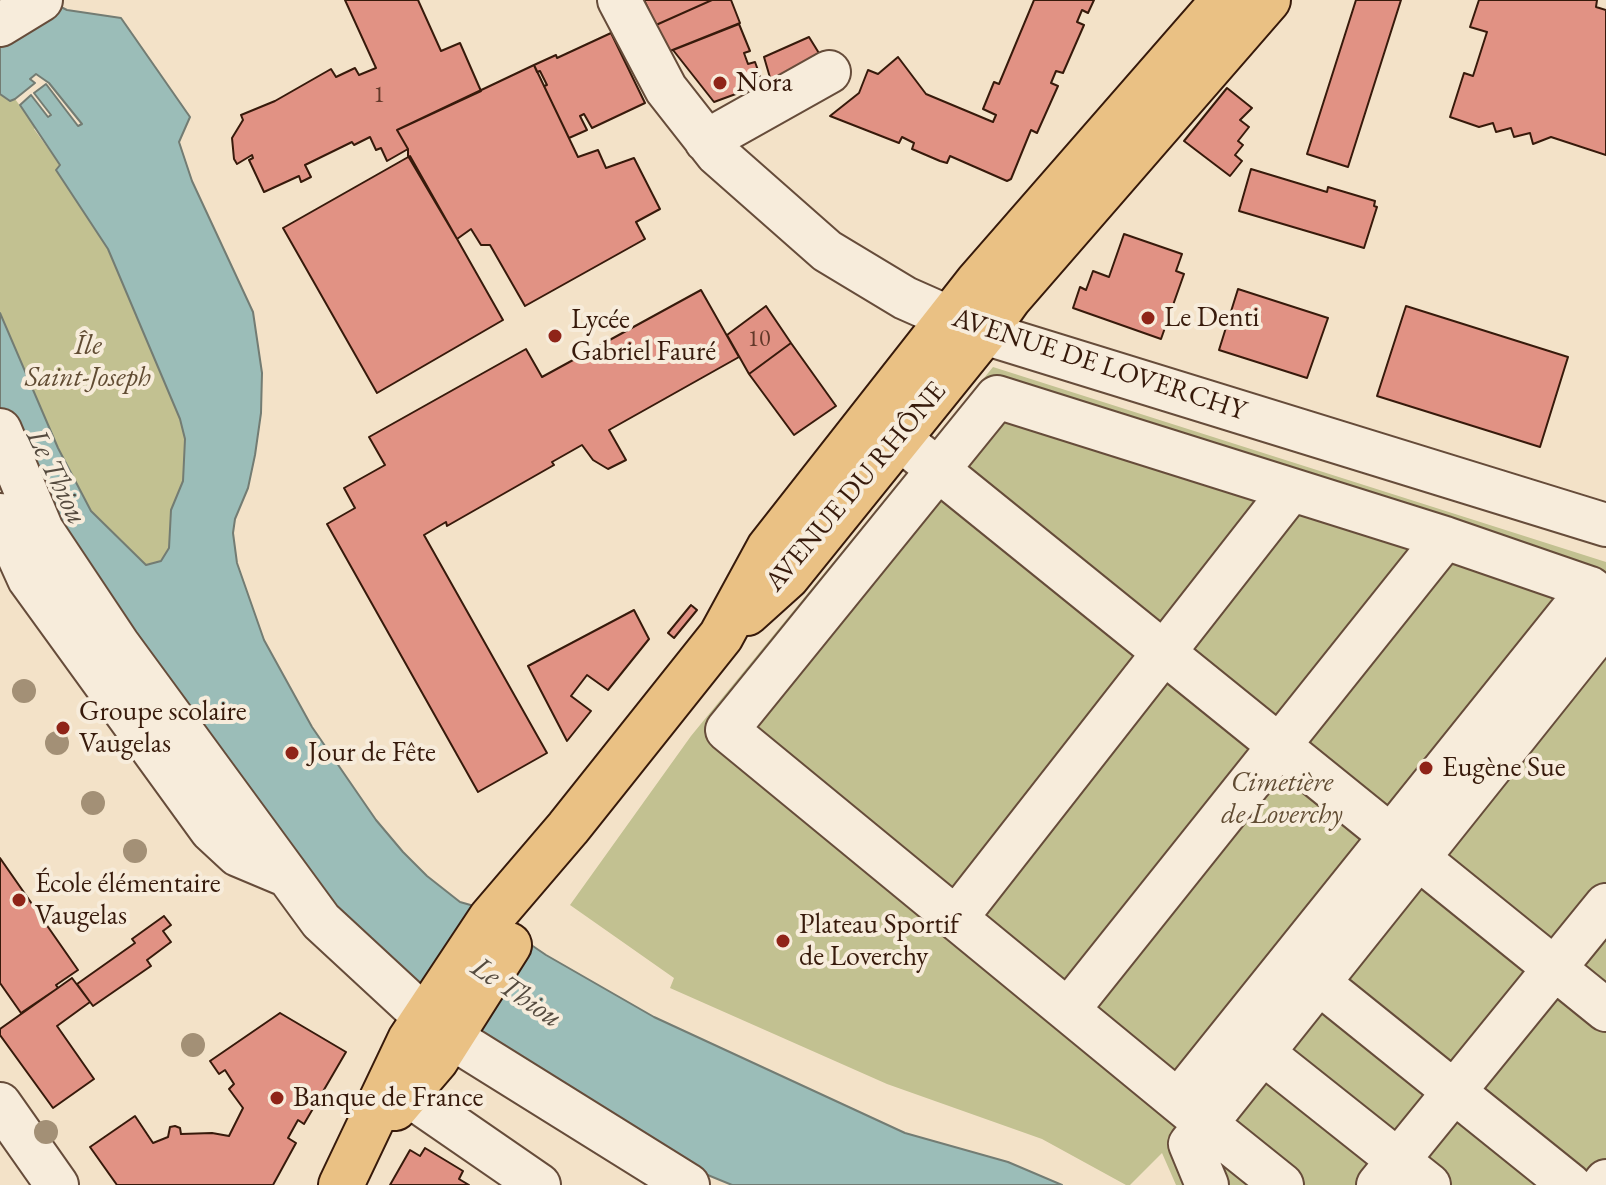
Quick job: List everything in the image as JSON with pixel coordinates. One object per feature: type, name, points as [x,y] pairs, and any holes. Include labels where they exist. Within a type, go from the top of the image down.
[{"type":"main road","points":[[981,316],[1008,248],[1193,19],[1224,0]]},
{"type":"main road","points":[[981,316],[1268,0]]},
{"type":"main road","name":"AVENUE DU RHÔNE","points":[[349,1168],[436,1060],[443,1019],[568,828],[721,636],[787,577],[900,438],[981,316]]},
{"type":"main road","name":"AVENUE DU RHÔNE","points":[[721,636],[769,548],[981,316]]},
{"type":"main road","name":"AVENUE DU RHÔNE","points":[[349,1168],[410,1040],[443,1019]]},
{"type":"street","points":[[0,25],[41,0]]},
{"type":"street","name":"AVENUE DE LOVERCHY","points":[[619,0],[666,89],[717,154],[827,251],[905,298],[981,316],[1044,352],[1606,525]]},
{"type":"street","points":[[706,141],[790,115],[829,72]]},
{"type":"street","points":[[981,316],[1005,273],[1008,248]]},
{"type":"street","points":[[1207,1185],[1190,1144],[1192,1113],[1601,604],[1445,538],[997,397],[727,730],[1192,1113],[1282,1185]]},
{"type":"street","points":[[0,430],[42,530],[118,644],[321,921],[443,1019],[625,1148],[688,1185]]},
{"type":"street","points":[[900,438],[1606,1010]]},
{"type":"street","points":[[956,918],[1291,490]]},
{"type":"street","points":[[0,515],[29,579],[211,830],[238,855],[289,877]]},
{"type":"street","points":[[1068,1010],[1445,538]]},
{"type":"street","points":[[1192,1113],[1263,1053],[1319,983],[1405,847]]},
{"type":"street","points":[[1263,1053],[1402,1177],[1454,1092],[1606,905]]},
{"type":"street","points":[[1319,983],[1570,1185]]},
{"type":"street","points":[[407,1094],[539,1185]]},
{"type":"street","points":[[0,1104],[57,1185]]},
{"type":"green space","name":"Île Saint-Joseph","points":[[0,94],[10,101],[15,99],[36,127],[34,129],[60,165],[108,250],[180,419],[185,439],[183,481],[171,510],[169,548],[161,561],[152,565],[146,565],[91,511],[58,448],[0,313]]},
{"type":"green space","name":"Cimetière de Loverchy","points":[[993,367],[1606,562],[1606,1185],[1176,1185],[1162,1153],[1130,1185],[1126,1185],[1042,1139],[887,1084],[670,988],[674,978],[570,905],[691,736]]},
{"type":"water","name":"Le Thiou","points":[[0,0],[47,0],[67,10],[121,18],[190,117],[179,142],[192,181],[253,312],[262,373],[261,413],[255,455],[233,533],[237,563],[264,640],[312,727],[376,820],[403,852],[460,902],[474,906],[546,955],[654,1017],[905,1133],[1008,1162],[1062,1185],[732,1185],[693,1169],[505,1050],[342,926],[75,571],[0,419],[0,313],[58,448],[91,511],[146,565],[161,561],[169,548],[171,510],[183,481],[185,439],[180,419],[108,249],[56,170],[60,165],[20,105],[31,95],[48,117],[51,115],[34,93],[46,84],[78,126],[82,124],[49,83],[36,74],[30,79],[35,83],[15,99],[10,101],[0,94]]},
{"type":"building","points":[[345,0],[418,0],[441,51],[460,43],[481,91],[397,130],[408,149],[387,161],[381,148],[376,150],[370,137],[354,145],[352,142],[305,165],[311,177],[301,182],[299,176],[264,192],[249,160],[253,158],[252,155],[237,164],[234,159],[232,138],[243,120],[241,115],[275,101],[331,69],[336,77],[355,68],[359,75],[376,68]]},
{"type":"building","points":[[644,0],[712,0],[656,25]]},
{"type":"building","points":[[712,0],[731,0],[740,23],[670,51],[656,25]]},
{"type":"building","points":[[1034,0],[1094,0],[1088,13],[1082,10],[1077,22],[1084,25],[1063,73],[1056,71],[1051,83],[1058,86],[1037,133],[1031,130],[1011,179],[1007,181],[950,156],[947,163],[940,161],[912,149],[914,143],[902,137],[899,143],[830,116],[859,93],[868,70],[878,74],[898,57],[926,94],[993,122],[996,115],[983,109],[994,82],[999,84]]},
{"type":"building","points":[[1356,0],[1401,0],[1348,167],[1307,154]]},
{"type":"building","points":[[1479,0],[1597,0],[1596,7],[1606,10],[1606,155],[1551,137],[1533,144],[1530,133],[1514,137],[1511,128],[1496,132],[1493,123],[1479,127],[1450,117],[1464,73],[1473,76],[1487,32],[1470,27]]},
{"type":"building","points":[[739,24],[750,51],[744,53],[748,64],[755,62],[763,84],[714,102],[673,50]]},
{"type":"building","points":[[611,33],[645,103],[592,128],[584,114],[580,116],[587,130],[569,138],[544,86],[547,85],[534,65]]},
{"type":"building","points":[[809,37],[822,58],[771,81],[764,57]]},
{"type":"building","points":[[534,65],[578,157],[598,150],[606,168],[634,158],[660,209],[636,222],[645,239],[525,306],[490,245],[481,245],[471,229],[457,239],[408,156],[408,149],[397,130]]},
{"type":"building","points":[[1227,88],[1252,108],[1240,120],[1249,127],[1238,141],[1243,145],[1235,155],[1242,161],[1230,176],[1184,141]]},
{"type":"building","points":[[410,156],[503,320],[377,393],[283,228]]},
{"type":"building","points":[[1251,169],[1327,192],[1328,187],[1375,201],[1374,206],[1377,207],[1364,248],[1239,211]]},
{"type":"building","points":[[1124,234],[1182,254],[1176,271],[1184,274],[1161,339],[1073,308],[1080,287],[1086,290],[1093,271],[1109,277]]},
{"type":"building","points":[[1238,289],[1328,318],[1307,378],[1219,350]]},
{"type":"building","points":[[701,290],[739,357],[609,430],[626,460],[608,469],[593,460],[582,445],[552,462],[554,465],[447,526],[446,522],[424,535],[547,753],[478,792],[327,524],[355,508],[344,488],[385,465],[369,437],[526,349],[542,377]]},
{"type":"building","points":[[766,306],[791,343],[749,374],[727,335]]},
{"type":"building","points":[[1406,306],[1568,357],[1540,447],[1377,396]]},
{"type":"building","points":[[791,343],[836,406],[794,435],[749,374]]},
{"type":"building","points":[[691,605],[697,610],[674,638],[668,633]]},
{"type":"building","points":[[634,610],[649,639],[608,690],[587,675],[571,696],[591,711],[567,741],[528,666]]},
{"type":"building","points":[[0,858],[78,970],[21,1013],[0,983]]},
{"type":"building","points":[[164,916],[171,925],[163,931],[171,942],[147,960],[151,966],[93,1006],[77,984],[135,943],[132,939]]},
{"type":"building","points":[[72,978],[90,1002],[57,1026],[94,1079],[53,1108],[0,1035],[0,1029]]},
{"type":"building","name":"Banque de France","points":[[280,1013],[346,1052],[304,1124],[298,1120],[288,1138],[296,1143],[273,1185],[117,1185],[90,1147],[135,1116],[153,1143],[168,1137],[170,1127],[175,1126],[180,1128],[181,1134],[229,1136],[243,1108],[229,1089],[234,1084],[225,1070],[219,1074],[210,1061]]},
{"type":"building","points":[[425,1148],[463,1171],[459,1179],[469,1185],[390,1185],[410,1150],[420,1156]]},
{"type":"place","name":"Nora","points":[[720,83]]},
{"type":"place","name":"Le Denti","points":[[1148,318]]},
{"type":"place","name":"Lycée Gabriel Fauré","points":[[555,336]]},
{"type":"place","name":"Groupe scolaire Vaugelas","points":[[63,728]]},
{"type":"place","name":"Jour de Fête","points":[[292,753]]},
{"type":"place","name":"Eugène Sue","points":[[1426,768]]},
{"type":"place","name":"École élémentaire Vaugelas","points":[[19,900]]},
{"type":"place","name":"Plateau Sportif de Loverchy","points":[[783,941]]},
{"type":"place","name":"Banque de France","points":[[277,1098]]}]
